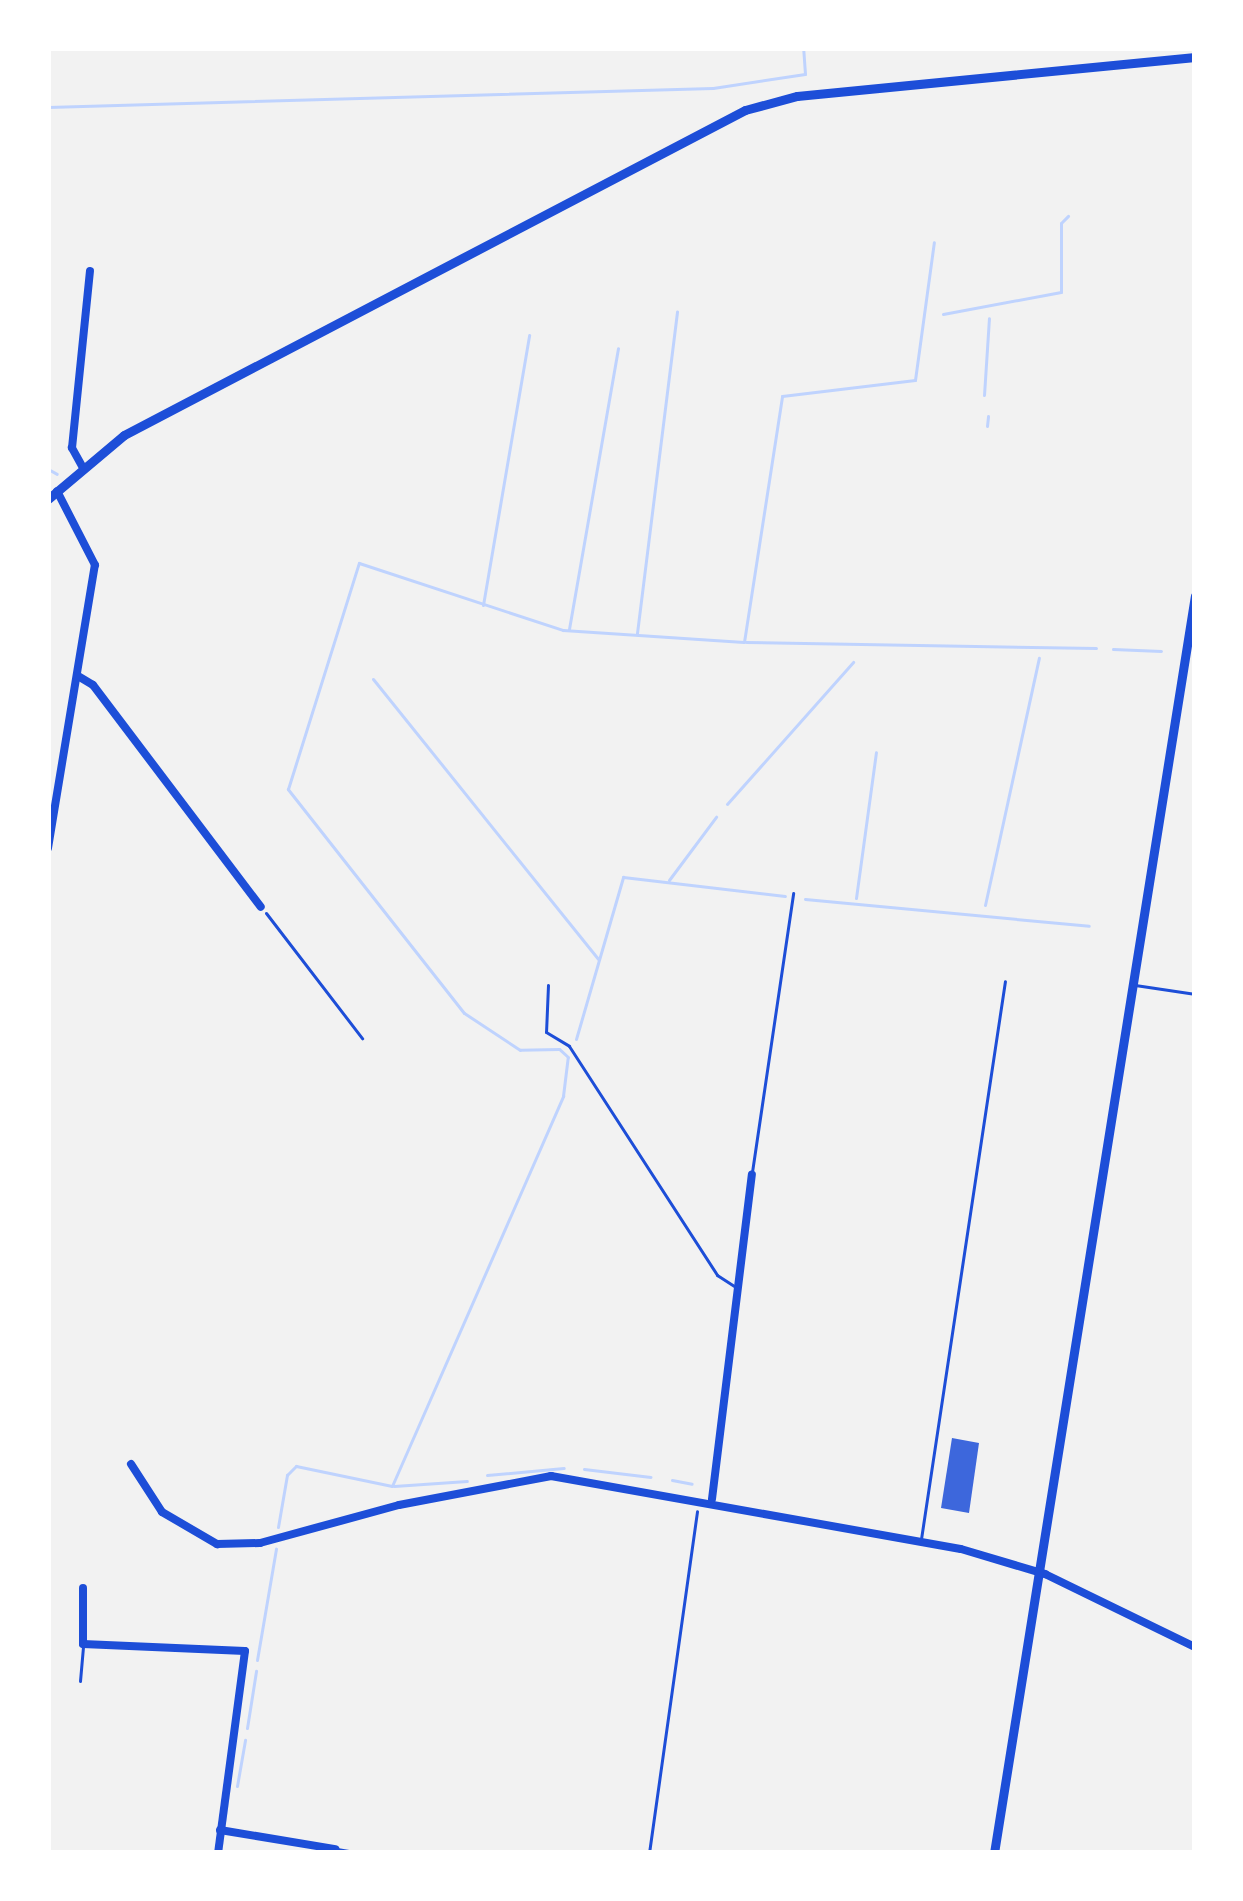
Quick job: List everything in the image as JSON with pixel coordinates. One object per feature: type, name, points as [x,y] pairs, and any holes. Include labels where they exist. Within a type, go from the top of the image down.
[{"type":"main road","points":[[52,494],[124,435],[745,110],[796,96],[1195,57]]},
{"type":"main road","points":[[994,1853],[1195,596]]},
{"type":"street","points":[[82,466],[72,448],[90,271]]},
{"type":"street","points":[[48,848],[95,566],[52,494]]},
{"type":"street","points":[[77,676],[93,685],[261,907]]},
{"type":"street","points":[[712,1499],[752,1174]]},
{"type":"street","points":[[130,1464],[174,1522],[238,1546],[551,1476],[712,1499],[921,1541],[1036,1571],[1195,1647]]},
{"type":"street","points":[[83,1588],[83,1644],[244,1651],[218,1853]]},
{"type":"street","points":[[220,1830],[335,1849]]},
{"type":"lane","points":[[752,1174],[793,893]]},
{"type":"lane","points":[[921,1541],[1005,981]]},
{"type":"lane","points":[[548,985],[545,1032],[569,1046],[717,1275],[738,1289]]},
{"type":"lane","points":[[1133,985],[1195,994]]},
{"type":"lane","points":[[80,1681],[83,1644]]},
{"type":"lane","points":[[335,1849],[358,1852]]},
{"type":"path","points":[[261,907],[362,1038]]},
{"type":"path","points":[[649,1853],[699,1498]]},
{"type":"building","points":[[952,1438],[979,1443],[969,1513],[941,1508]]},
{"type":"waterway","points":[[48,107],[713,88],[805,74],[803,48]]},
{"type":"waterway","points":[[943,314],[1061,292],[1061,223],[1068,216]]},
{"type":"waterway","points":[[278,1527],[287,1475],[296,1466],[392,1486],[563,1096],[568,1057],[559,1049],[520,1050],[464,1013],[288,789],[359,563],[563,630],[744,642],[782,396],[915,380],[934,242]]},
{"type":"waterway","points":[[637,633],[677,311]]},
{"type":"waterway","points":[[984,395],[989,318]]},
{"type":"waterway","points":[[483,605],[529,335]]},
{"type":"waterway","points":[[569,629],[618,348]]},
{"type":"waterway","points":[[987,426],[988,416]]},
{"type":"waterway","points":[[48,469],[57,474]]},
{"type":"waterway","points":[[746,642],[1096,648]]},
{"type":"waterway","points":[[1113,649],[1161,651]]},
{"type":"waterway","points":[[985,905],[1039,658]]},
{"type":"waterway","points":[[727,804],[853,662]]},
{"type":"waterway","points":[[373,679],[598,959]]},
{"type":"waterway","points":[[856,898],[876,752]]},
{"type":"waterway","points":[[669,880],[716,817]]},
{"type":"waterway","points":[[576,1039],[623,877],[785,896]]},
{"type":"waterway","points":[[805,899],[1089,926]]},
{"type":"waterway","points":[[487,1475],[564,1468]]},
{"type":"waterway","points":[[584,1469],[651,1477]]},
{"type":"waterway","points":[[672,1480],[692,1484]]},
{"type":"waterway","points":[[394,1486],[467,1481]]},
{"type":"waterway","points":[[257,1660],[276,1549]]},
{"type":"waterway","points":[[247,1728],[256,1671]]},
{"type":"waterway","points":[[237,1786],[245,1740]]}]
